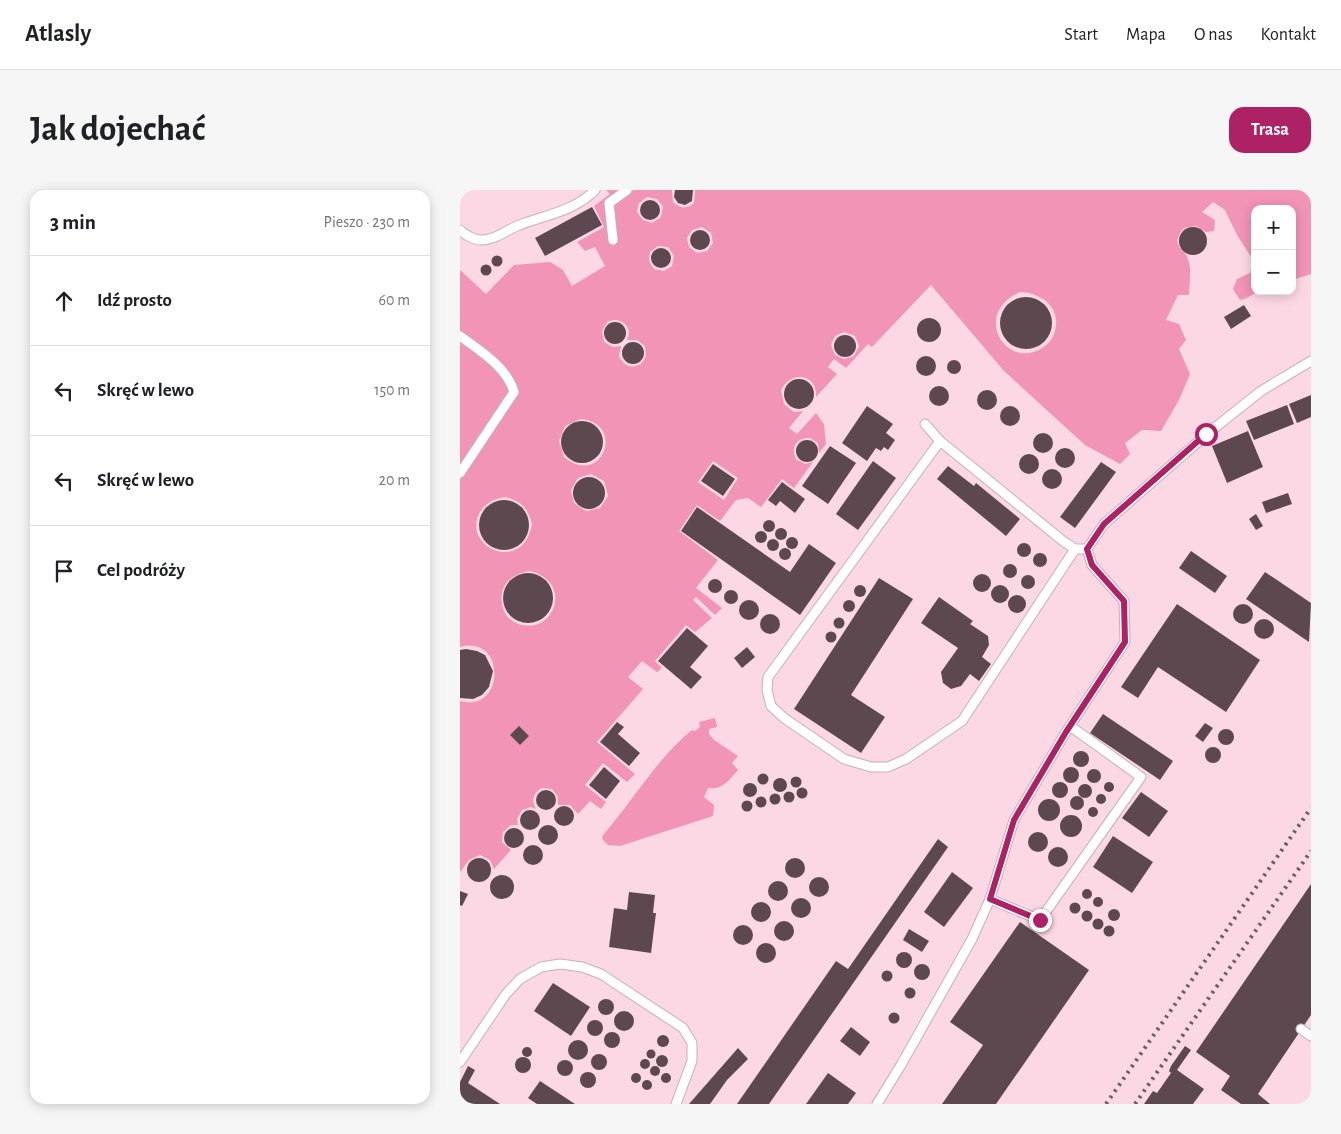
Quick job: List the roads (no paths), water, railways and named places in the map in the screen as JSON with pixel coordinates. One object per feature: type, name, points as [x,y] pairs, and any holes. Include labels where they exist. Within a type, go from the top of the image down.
[{"type":"lane","points":[[460,230],[465,235],[480,240],[501,236],[516,227],[562,212],[587,198],[595,190]]},
{"type":"lane","points":[[613,240],[609,203],[627,190]]},
{"type":"lane","points":[[460,336],[511,380],[514,392],[460,473]]},
{"type":"lane","points":[[1087,549],[1104,524],[1206,434],[1260,391],[1311,361]]},
{"type":"lane","points":[[925,424],[940,441],[1075,549],[1087,549]]},
{"type":"lane","points":[[940,441],[768,677],[767,690],[771,706],[784,718],[844,759],[871,767],[888,767],[906,759],[962,721],[1075,549]]},
{"type":"lane","points":[[876,1104],[902,1065],[972,939],[990,899],[1014,820],[1070,726],[1125,642],[1124,601],[1092,565],[1087,549]]},
{"type":"lane","points":[[990,899],[1040,920],[1140,777],[1070,726]]},
{"type":"lane","points":[[460,1062],[506,994],[520,979],[541,967],[560,964],[582,967],[601,974],[683,1028],[692,1043],[692,1061],[676,1104]]},
{"type":"lane","points":[[1301,1029],[1311,1036]]},
{"type":"railway","points":[[1106,1104],[1311,808]]},
{"type":"railway","points":[[1135,1104],[1311,851]]}]
